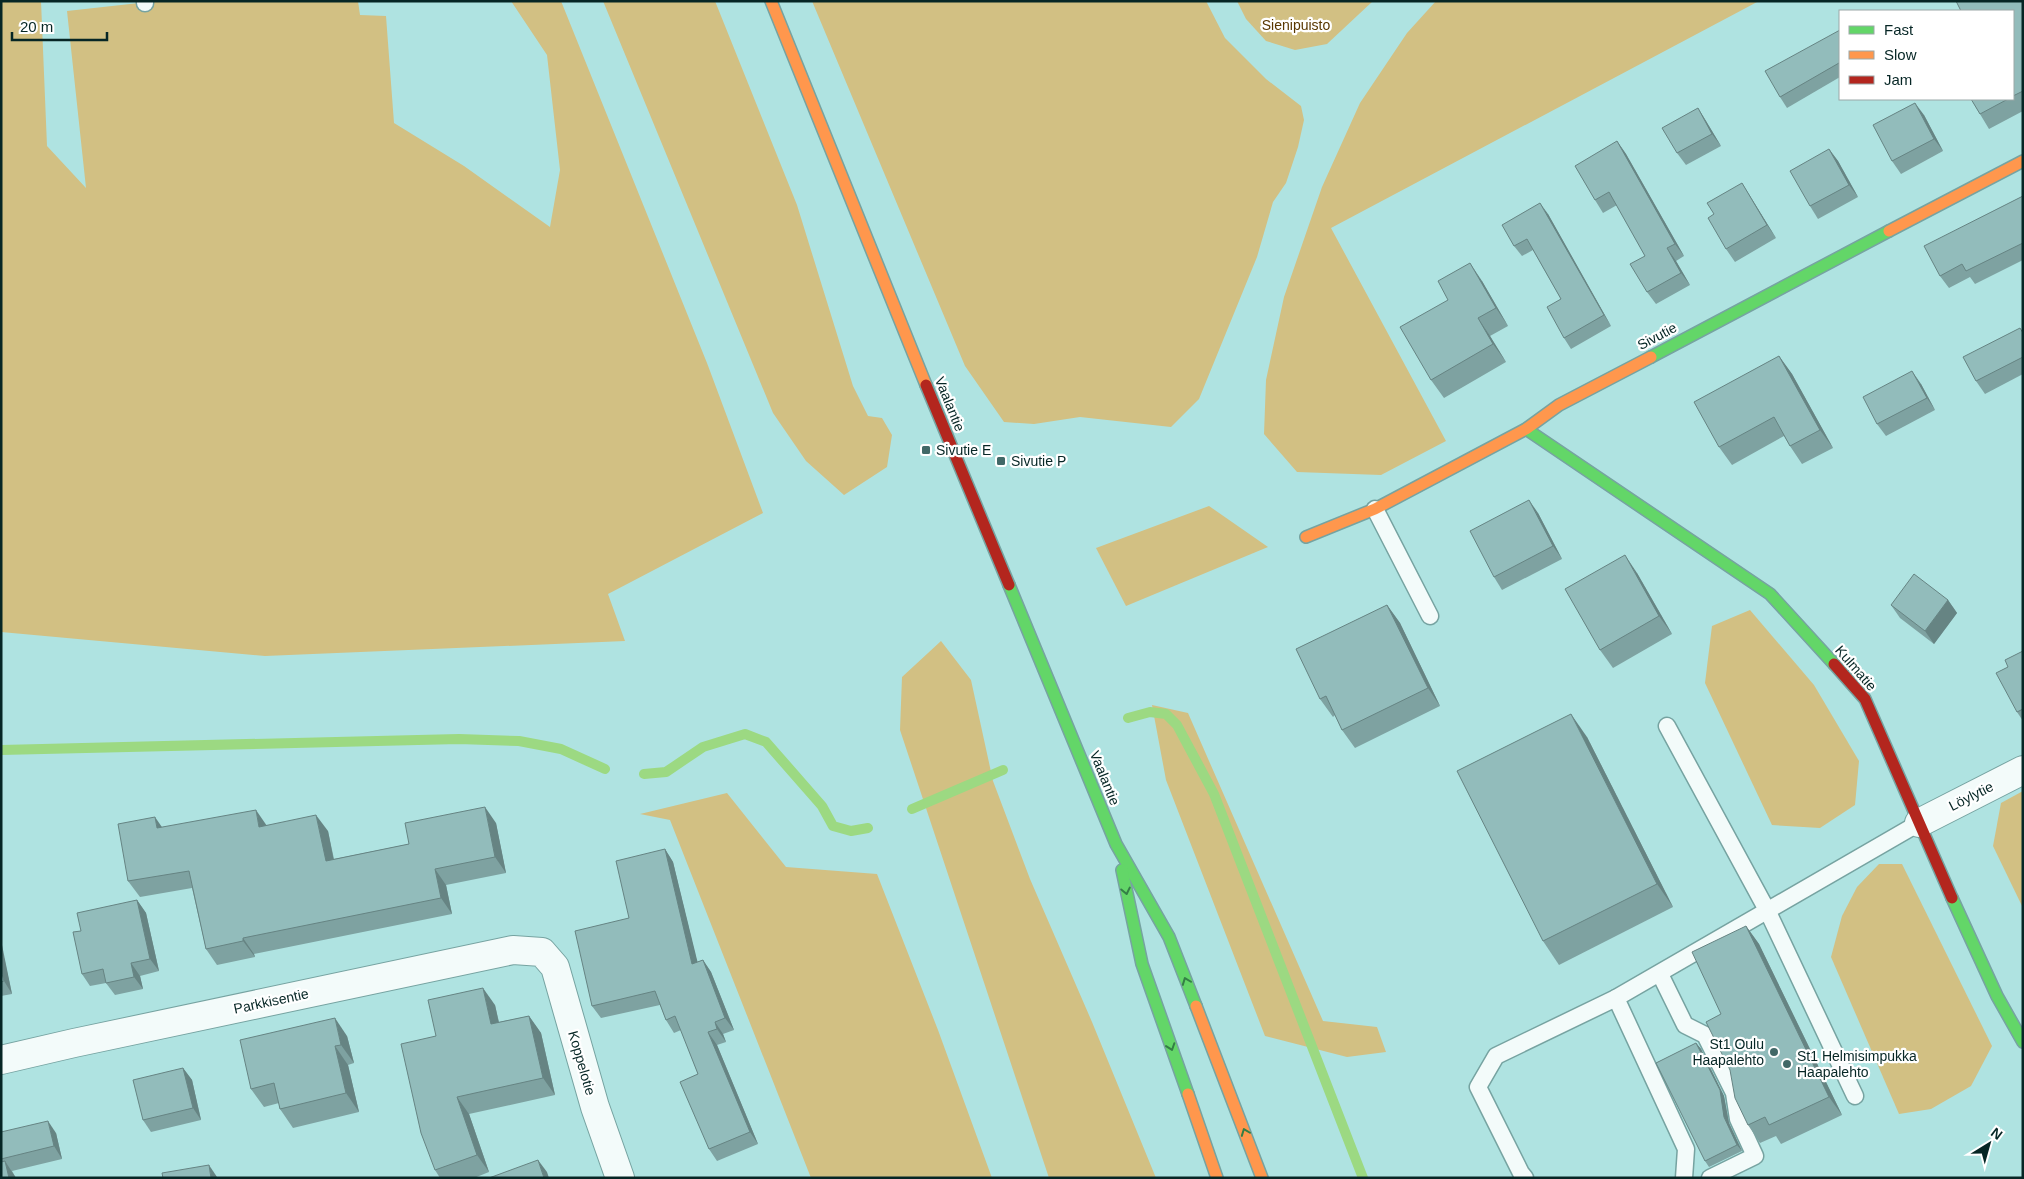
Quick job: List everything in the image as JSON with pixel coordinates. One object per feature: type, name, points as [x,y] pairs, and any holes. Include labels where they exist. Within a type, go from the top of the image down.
[{"type":"street","name":"Vaalantie","points":[[772,1],[886,288],[1116,844],[1169,937],[1262,1178]]},
{"type":"street","name":"Sivutie","points":[[1306,537],[1375,509],[1526,429],[1559,405],[2023,161]]},
{"type":"street","name":"Kulmatie","points":[[1526,429],[1770,594],[1865,699],[1942,878],[1997,996],[2023,1042]]},
{"type":"street","name":"Löylytie","points":[[1919,823],[2023,770]]},
{"type":"street","name":"Vaalantie","points":[[1116,844],[1142,964],[1217,1178]]},
{"type":"street","name":"Parkkisentie","points":[[1,1060],[94,1038],[513,950],[542,952]]},
{"type":"street","name":"Koppelotie","points":[[542,952],[555,968],[595,1107],[620,1178]]},
{"type":"lane","points":[[1375,509],[1430,616]]},
{"type":"lane","points":[[1666,726],[1768,912],[1855,1096]]},
{"type":"lane","points":[[1525,1178],[1520,1173],[1478,1086],[1496,1056],[1616,998],[1660,974],[1919,823]]},
{"type":"lane","points":[[1660,974],[1685,1025],[1705,1035],[1734,1093],[1738,1119],[1755,1156],[1710,1178]]},
{"type":"lane","points":[[1616,998],[1686,1149],[1683,1177],[1700,1178]]},
{"type":"green space","points":[[1,1],[41,1],[47,146],[86,188],[67,11],[157,1],[358,1],[360,15],[386,16],[394,123],[464,166],[550,227],[560,170],[547,55],[511,1],[561,1],[707,363],[763,513],[608,594],[625,641],[265,656],[1,632]]},
{"type":"green space","points":[[603,1],[715,1],[797,205],[853,386],[868,416],[882,418],[892,435],[887,467],[844,495],[806,461],[773,413]]},
{"type":"green space","points":[[812,1],[1206,1],[1225,38],[1266,79],[1301,106],[1304,120],[1298,147],[1286,183],[1273,202],[1257,257],[1199,399],[1171,427],[1080,417],[1034,424],[1004,422],[965,366]]},
{"type":"green space","name":"Sienipuisto","points":[[1237,1],[1373,1],[1327,44],[1295,50],[1266,41],[1246,19]]},
{"type":"green space","points":[[1436,1],[1759,1],[1331,228],[1446,441],[1381,475],[1297,472],[1264,434],[1266,380],[1284,297],[1322,187],[1360,103],[1407,33]]},
{"type":"green space","points":[[1209,506],[1268,547],[1126,606],[1096,548]]},
{"type":"green space","points":[[1750,610],[1814,685],[1859,761],[1855,805],[1820,828],[1772,825],[1705,683],[1712,626]]},
{"type":"green space","points":[[941,641],[971,680],[993,781],[1030,879],[1092,1022],[1156,1178],[1049,1178],[900,730],[902,677]]},
{"type":"green space","points":[[1152,705],[1188,713],[1323,1021],[1377,1027],[1386,1052],[1347,1057],[1265,1036],[1166,780]]},
{"type":"green space","points":[[2023,791],[2023,908],[1993,846],[2001,803]]},
{"type":"green space","points":[[727,793],[786,867],[877,874],[938,1030],[992,1178],[811,1178],[670,820],[640,814]]},
{"type":"green space","points":[[1879,864],[1902,864],[1992,1046],[1971,1086],[1931,1109],[1899,1114],[1831,957],[1842,916],[1857,887]]},
{"type":"building","points":[[1956,1],[2023,1],[2023,91],[2014,96],[2014,10],[1960,10]]},
{"type":"building","points":[[1839,31],[1839,63],[1780,97],[1765,71]]},
{"type":"building","points":[[1972,100],[2006,100],[1980,114]]},
{"type":"building","points":[[1915,103],[1934,139],[1892,161],[1873,125]]},
{"type":"building","points":[[1698,108],[1712,134],[1677,153],[1662,128]]},
{"type":"building","points":[[1617,141],[1675,244],[1667,248],[1681,273],[1647,292],[1630,264],[1645,256],[1609,192],[1595,200],[1575,166]]},
{"type":"building","points":[[1829,149],[1849,185],[1810,206],[1790,171]]},
{"type":"building","points":[[1742,183],[1767,225],[1726,249],[1708,218],[1714,214],[1707,203]]},
{"type":"building","points":[[2023,196],[2023,243],[1966,271],[1962,264],[1940,276],[1924,246]]},
{"type":"building","points":[[1540,203],[1604,315],[1564,338],[1547,307],[1561,299],[1527,239],[1514,246],[1502,225]]},
{"type":"building","points":[[1470,263],[1496,308],[1478,318],[1493,344],[1431,380],[1400,327],[1448,300],[1438,281]]},
{"type":"building","points":[[2020,328],[2023,333],[2023,357],[1976,381],[1963,357]]},
{"type":"building","points":[[1779,356],[1820,430],[1790,446],[1774,417],[1719,447],[1694,402]]},
{"type":"building","points":[[1912,371],[1927,398],[1877,424],[1863,397]]},
{"type":"building","points":[[1529,500],[1553,546],[1494,577],[1470,531]]},
{"type":"building","points":[[1625,555],[1659,616],[1600,650],[1565,589]]},
{"type":"building","points":[[1914,574],[1948,600],[1925,631],[1891,605]]},
{"type":"building","points":[[1387,605],[1428,688],[1342,730],[1326,696],[1320,699],[1296,649]]},
{"type":"building","points":[[2023,651],[2023,709],[2017,712],[1996,673],[2008,667],[2005,660]]},
{"type":"building","points":[[1571,714],[1657,884],[1543,941],[1457,771]]},
{"type":"building","points":[[485,807],[495,857],[435,869],[441,898],[243,938],[243,941],[206,949],[189,871],[128,881],[118,824],[155,817],[157,828],[256,810],[259,827],[316,815],[326,861],[409,844],[405,823]]},
{"type":"building","points":[[665,849],[692,964],[703,960],[725,1018],[715,1022],[717,1029],[708,1032],[750,1132],[709,1149],[680,1082],[698,1074],[675,1016],[666,1020],[655,991],[592,1006],[575,931],[629,918],[616,861]]},
{"type":"building","points":[[137,900],[150,959],[131,963],[134,977],[106,983],[103,969],[82,974],[73,932],[81,931],[77,913]]},
{"type":"building","name":"St1 Oulu Haapalehto","points":[[1746,926],[1829,1097],[1769,1125],[1765,1117],[1748,1125],[1735,1098],[1730,1070],[1706,1022],[1721,1014],[1692,952]]},
{"type":"building","points":[[1,970],[4,981],[1,982]]},
{"type":"building","points":[[483,988],[491,1024],[529,1016],[543,1078],[457,1097],[477,1155],[435,1170],[421,1133],[401,1044],[436,1036],[428,1000]]},
{"type":"building","points":[[335,1018],[341,1045],[335,1046],[346,1093],[280,1109],[274,1083],[251,1089],[240,1040]]},
{"type":"building","points":[[1696,1043],[1720,1090],[1724,1117],[1737,1145],[1705,1161],[1656,1063]]},
{"type":"building","points":[[183,1068],[193,1108],[143,1120],[133,1080]]},
{"type":"building","points":[[48,1121],[54,1146],[1,1159],[1,1132]]},
{"type":"building","points":[[538,1160],[544,1178],[489,1178]]},
{"type":"building","points":[[5,1161],[9,1178],[1,1178],[1,1162]]},
{"type":"building","points":[[209,1165],[211,1178],[163,1178],[162,1173]]},
{"type":"waterway","points":[[1128,718],[1150,712],[1166,714],[1177,725],[1214,794],[1363,1178]]},
{"type":"waterway","points":[[644,774],[666,772],[703,747],[745,734],[766,742],[822,806],[833,826],[851,831],[868,828]]},
{"type":"waterway","points":[[1,750],[459,739],[519,741],[561,749],[605,769]]},
{"type":"waterway","points":[[912,809],[1003,770]]},
{"type":"traffic: fast","points":[[1651,357],[1889,231]]},
{"type":"traffic: fast","points":[[1526,429],[1770,594],[1834,664]]},
{"type":"traffic: fast","points":[[1009,585],[1116,844],[1169,937],[1196,1006]]},
{"type":"traffic: fast","points":[[1122,870],[1142,964],[1188,1094]]},
{"type":"traffic: fast","points":[[1952,898],[1997,996],[2023,1042]]},
{"type":"traffic: slow","points":[[771,1],[926,385]]},
{"type":"traffic: slow","points":[[1889,231],[2023,161]]},
{"type":"traffic: slow","points":[[1306,537],[1375,509],[1526,429],[1559,405],[1651,357]]},
{"type":"traffic: slow","points":[[1196,1006],[1262,1178]]},
{"type":"traffic: slow","points":[[1188,1094],[1217,1178]]},
{"type":"traffic: jam","points":[[926,385],[1009,585]]},
{"type":"traffic: jam","points":[[1834,664],[1865,699],[1952,898]]},
{"type":"place","name":"Sivutie E","points":[[926,450]]},
{"type":"place","name":"Sivutie P","points":[[1001,461]]},
{"type":"place","name":"St1 Oulu Haapalehto","points":[[1774,1052]]},
{"type":"place","name":"St1 Helmisimpukka Haapalehto","points":[[1787,1064]]}]
